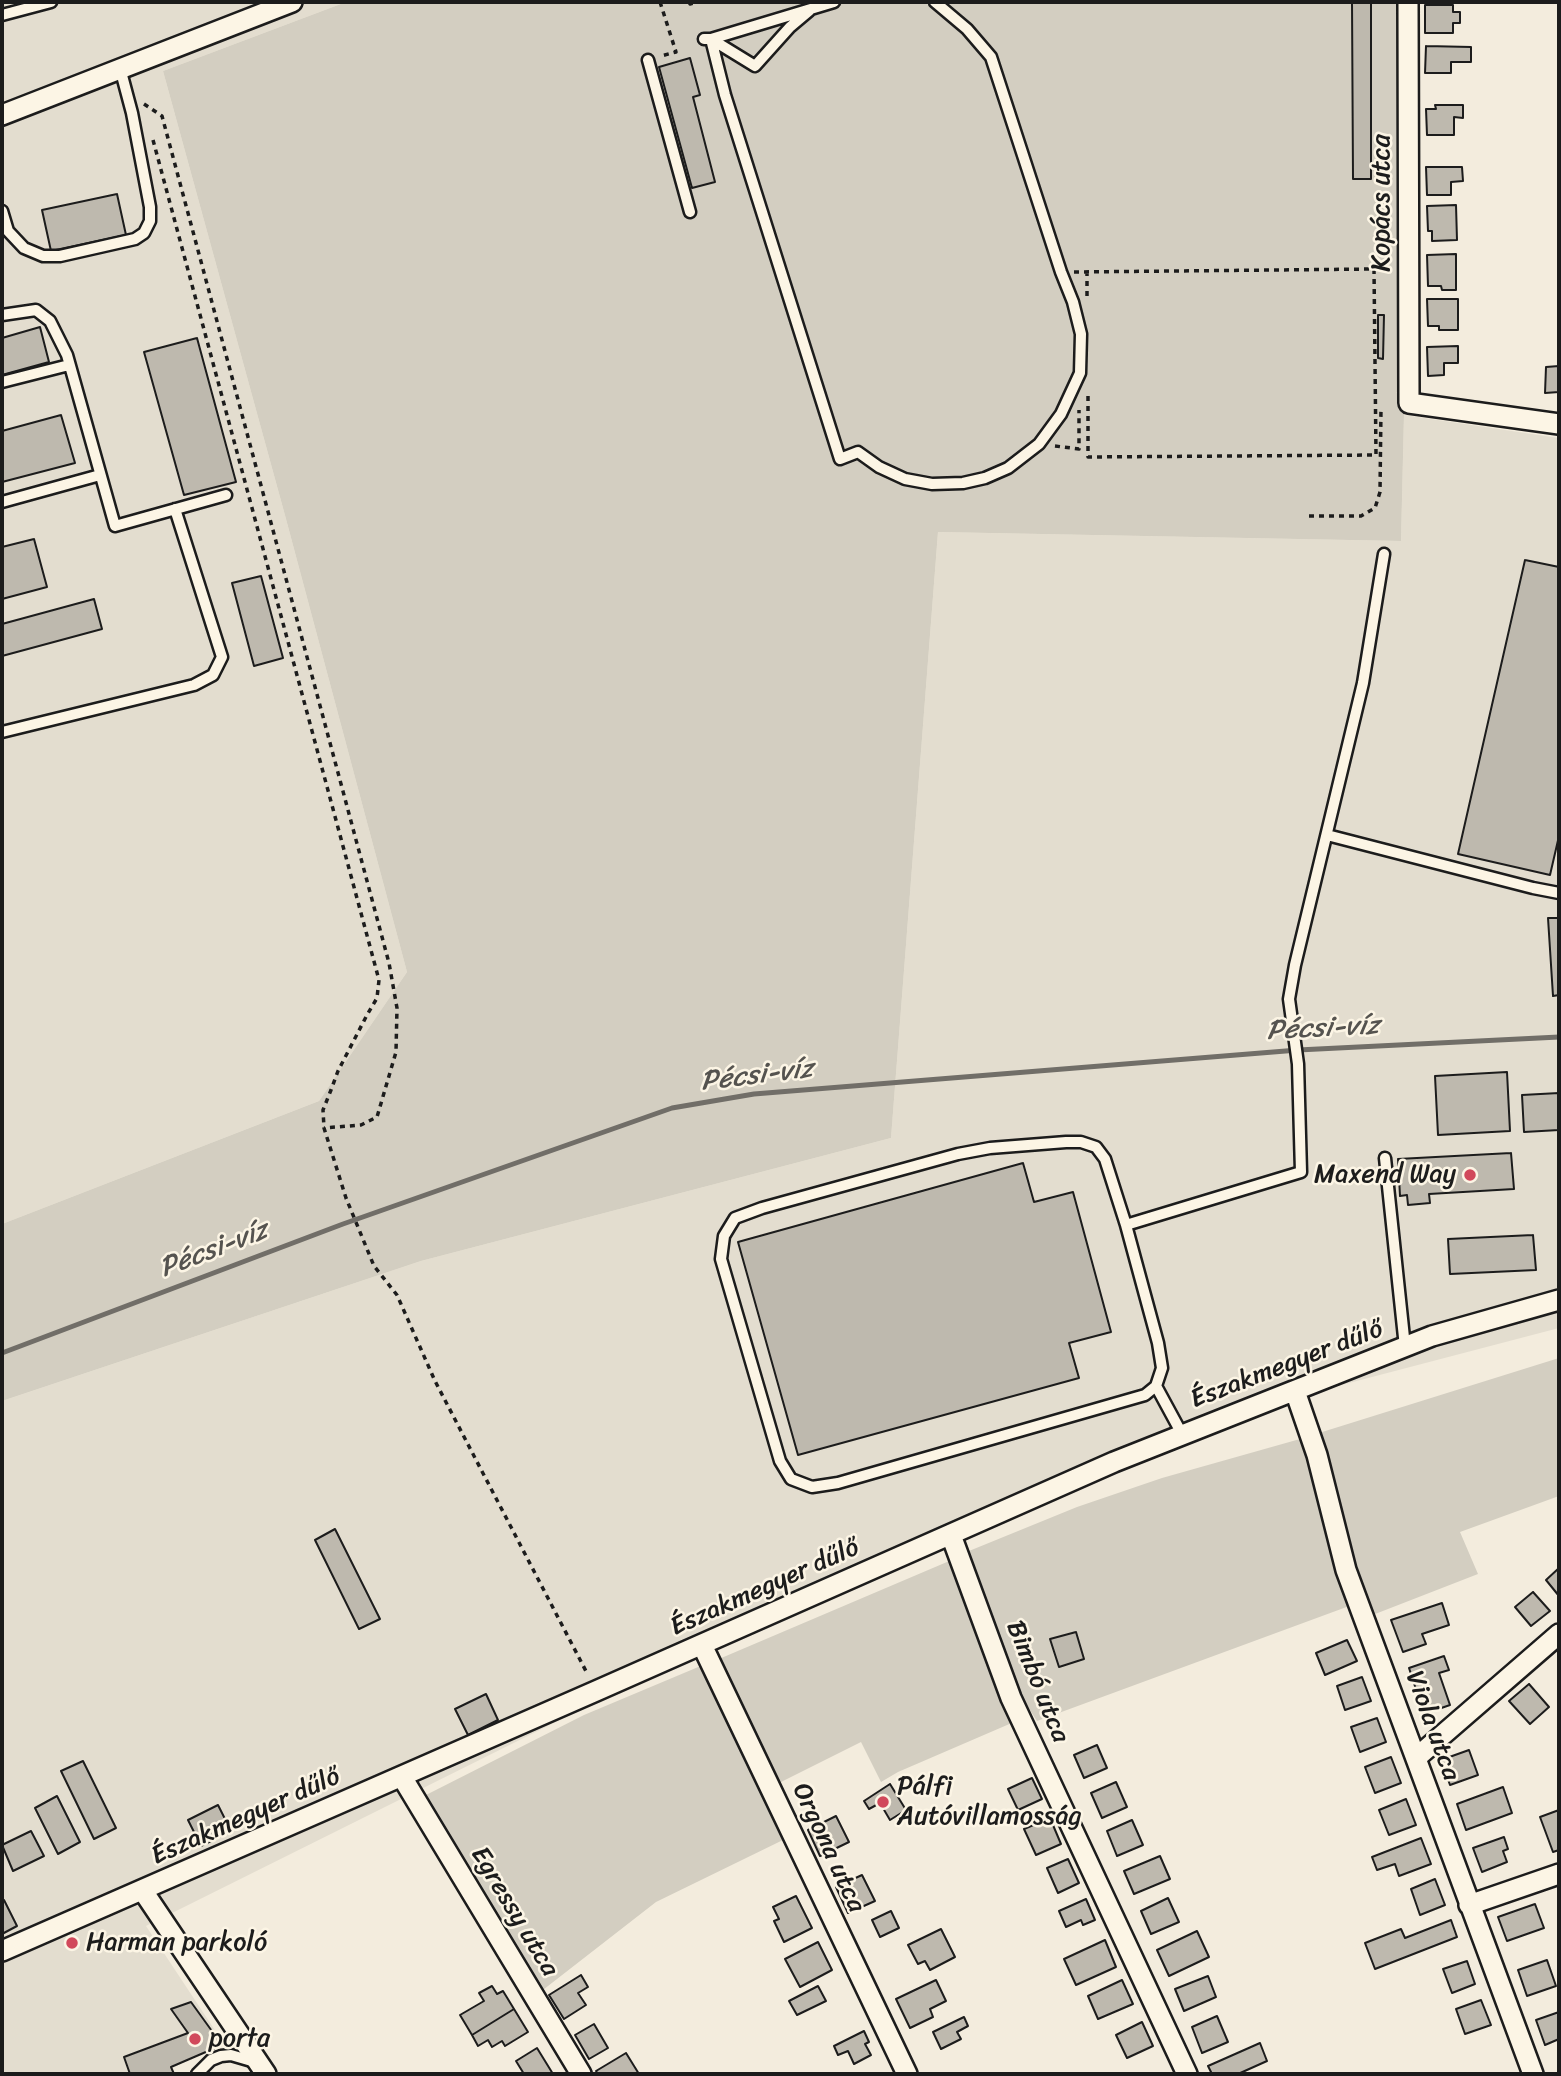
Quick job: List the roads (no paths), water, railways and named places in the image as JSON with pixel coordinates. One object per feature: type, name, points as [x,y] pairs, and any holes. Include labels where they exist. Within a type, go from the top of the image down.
[{"type":"street","points":[[2,115],[292,2]]},
{"type":"street","name":"Kopács utca","points":[[1408,2],[1399,405],[1559,424]]},
{"type":"street","name":"Északmegyer dűlő","points":[[2,1951],[1114,1462],[1432,1336],[1559,1300]]},
{"type":"street","name":"Viola utca","points":[[1295,1391],[1317,1455],[1346,1570],[1533,2074]]},
{"type":"street","name":"Bimbó utca","points":[[951,1535],[1011,1698],[1187,2074]]},
{"type":"street","points":[[1416,1758],[1559,1634]]},
{"type":"street","name":"Orgona utca","points":[[702,1645],[907,2074]]},
{"type":"street","name":"Egressy utca","points":[[402,1777],[581,2074]]},
{"type":"street","points":[[1469,1905],[1559,1874]]},
{"type":"street","points":[[143,1891],[151,1910],[263,2071]]},
{"type":"lane","points":[[2,15],[51,2]]},
{"type":"lane","points":[[707,39],[834,2]]},
{"type":"lane","points":[[707,39],[840,458],[858,452],[879,467],[905,479],[932,484],[985,478],[1008,468],[1040,444],[1060,414],[1080,373],[1081,334],[1073,302],[991,57],[967,29],[935,2]]},
{"type":"lane","points":[[707,39],[755,66],[790,27],[813,8]]},
{"type":"lane","points":[[648,60],[690,212]]},
{"type":"lane","points":[[2,211],[8,231],[24,248],[43,256],[60,256],[135,239],[144,233],[150,221],[150,207],[132,113],[120,68]]},
{"type":"lane","points":[[2,315],[36,310],[50,321],[67,355],[115,526],[226,495]]},
{"type":"lane","points":[[2,382],[69,365]]},
{"type":"lane","points":[[2,502],[100,475]]},
{"type":"lane","points":[[2,732],[194,685],[213,675],[222,657],[175,509]]},
{"type":"lane","points":[[1126,1225],[1301,1172],[1297,1064],[1289,999],[1363,683],[1384,554]]},
{"type":"lane","points":[[1327,835],[1533,888],[1559,892]]},
{"type":"lane","points":[[1081,1142],[1096,1147],[1105,1159],[1126,1225],[1158,1343],[1162,1368],[1156,1386],[1145,1395],[838,1483],[812,1487],[791,1479],[780,1461],[721,1259],[724,1236],[735,1218],[762,1208],[958,1154],[990,1148],[1081,1142]]},
{"type":"lane","points":[[1385,1158],[1405,1347]]},
{"type":"lane","points":[[1156,1386],[1182,1434]]},
{"type":"lane","points":[[197,2074],[211,2060],[231,2055],[251,2060],[263,2071]]},
{"type":"waterway","name":"Pécsi-víz","points":[[2,1353],[343,1224],[672,1108],[754,1094],[1298,1050],[1559,1037]]},
{"type":"place","name":"Maxend Way","points":[[1470,1175]]},
{"type":"place","name":"Pálfi Autóvillamosság","points":[[883,1802]]},
{"type":"place","name":"Harman parkoló","points":[[72,1943]]},
{"type":"place","name":"porta","points":[[195,2039]]}]
